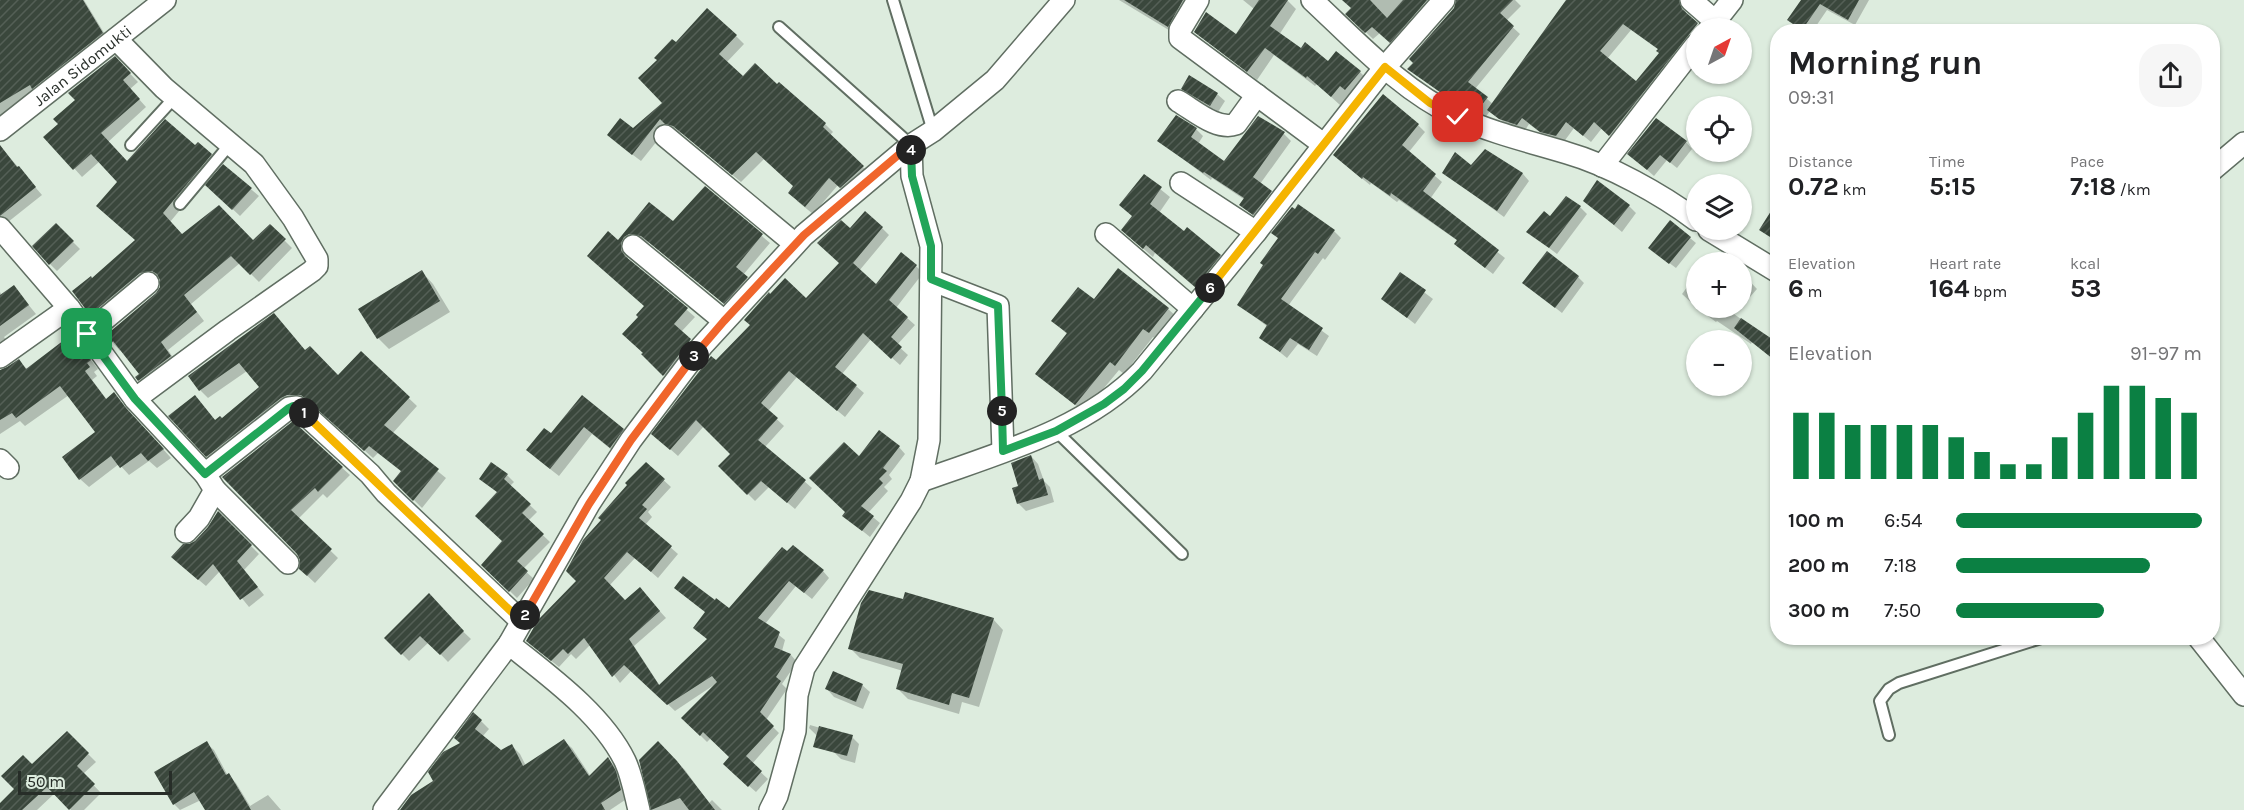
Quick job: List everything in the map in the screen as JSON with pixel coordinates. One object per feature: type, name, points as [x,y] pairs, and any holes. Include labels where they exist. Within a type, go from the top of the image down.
[{"type":"street","name":"Jalan Sidomukti","points":[[0,130],[165,0]]},
{"type":"street","points":[[384,810],[509,644],[589,504],[631,440],[702,346],[795,244],[910,145],[933,131],[995,80],[1064,0]]},
{"type":"street","points":[[1198,0],[1180,30],[1180,38],[1323,144]]},
{"type":"street","points":[[1311,0],[1385,67],[1430,103],[1458,117],[1602,166],[1686,213]]},
{"type":"street","points":[[921,481],[1056,431],[1104,404],[1124,389],[1256,232],[1385,67],[1444,0]]},
{"type":"street","points":[[1691,0],[1706,18]]},
{"type":"street","points":[[1718,18],[1732,0]]},
{"type":"street","points":[[116,39],[175,97],[254,164],[272,186],[317,259],[317,266],[135,399]]},
{"type":"street","points":[[1602,166],[1686,58]]},
{"type":"street","points":[[1178,101],[1218,124],[1231,126],[1236,124],[1257,95]]},
{"type":"street","points":[[665,136],[795,244]]},
{"type":"street","points":[[2220,163],[2244,143]]},
{"type":"street","points":[[770,810],[777,796],[795,731],[797,694],[804,668],[921,481],[929,440],[931,246],[912,176],[910,145]]},
{"type":"street","points":[[1181,183],[1256,232]]},
{"type":"street","points":[[0,228],[69,308],[135,399],[288,563]]},
{"type":"street","points":[[1106,234],[1193,309]]},
{"type":"street","points":[[1725,240],[1770,267]]},
{"type":"street","points":[[633,246],[724,321]]},
{"type":"street","points":[[931,279],[998,306],[1003,451]]},
{"type":"street","points":[[87,334],[148,283]]},
{"type":"street","points":[[0,357],[69,308]]},
{"type":"street","points":[[186,532],[199,518],[210,482],[289,408],[297,407],[370,474],[386,493],[521,621]]},
{"type":"street","points":[[509,644],[572,695],[609,737],[625,761],[639,810]]},
{"type":"street","points":[[2205,645],[2244,695]]},
{"type":"lane","points":[[893,0],[933,131]]},
{"type":"lane","points":[[779,27],[910,145]]},
{"type":"lane","points":[[132,145],[175,97]]},
{"type":"lane","points":[[180,204],[231,143]]},
{"type":"lane","points":[[1056,431],[1182,554]]},
{"type":"lane","points":[[1889,735],[1880,701],[1889,689],[1899,682],[2018,645]]},
{"type":"building","points":[[0,0],[83,0],[103,33],[32,89],[30,85],[0,103]]},
{"type":"building","points":[[1124,0],[1183,0],[1168,27]]},
{"type":"building","points":[[1259,0],[1288,0],[1270,26],[1301,48],[1305,42],[1328,61],[1336,51],[1361,71],[1345,90],[1340,86],[1331,97],[1307,76],[1306,78],[1265,48],[1247,72],[1194,32],[1206,12],[1236,34]]},
{"type":"building","points":[[1342,0],[1370,0],[1387,18],[1403,0],[1427,0],[1390,43],[1372,27],[1365,33],[1345,14],[1351,8]]},
{"type":"building","points":[[1456,0],[1513,0],[1500,13],[1514,26],[1468,82],[1488,97],[1477,111],[1447,97],[1407,69],[1413,63],[1409,59],[1454,8]]},
{"type":"building","points":[[1566,0],[1679,0],[1682,9],[1692,18],[1686,18],[1686,38],[1609,136],[1594,122],[1583,136],[1566,122],[1556,136],[1540,132],[1522,118],[1517,125],[1499,119],[1487,110]],"holes":[[[1623,24],[1658,49],[1656,51],[1659,53],[1636,81],[1600,51]]]},
{"type":"building","points":[[1801,0],[1859,0],[1848,20],[1820,4],[1806,24],[1793,24],[1787,20]]},
{"type":"building","points":[[707,8],[737,35],[719,54],[743,76],[755,63],[777,84],[779,82],[826,123],[823,127],[864,166],[840,188],[829,178],[805,207],[788,193],[793,186],[756,152],[732,175],[673,126],[665,124],[660,119],[632,155],[607,135],[620,118],[633,128],[662,103],[638,78],[657,60],[654,58],[672,39],[676,42]]},
{"type":"building","points":[[115,56],[131,73],[123,80],[140,99],[101,133],[127,161],[165,119],[195,145],[198,142],[212,154],[163,213],[182,234],[219,205],[253,240],[270,224],[286,239],[250,275],[231,256],[184,295],[197,312],[161,342],[171,356],[138,381],[135,377],[139,374],[113,341],[111,344],[105,336],[156,293],[160,287],[160,280],[152,271],[140,273],[90,315],[72,291],[91,276],[92,278],[135,240],[96,206],[117,182],[91,154],[73,170],[43,137],[58,124],[53,119],[75,100],[68,93]]},
{"type":"building","points":[[1189,75],[1218,93],[1210,106],[1181,89]]},
{"type":"building","points":[[1383,94],[1419,124],[1402,145],[1436,174],[1423,191],[1499,250],[1485,268],[1454,244],[1457,240],[1391,193],[1390,196],[1363,177],[1362,179],[1333,155]]},
{"type":"building","points":[[1176,115],[1197,128],[1191,137],[1224,161],[1258,116],[1285,132],[1253,177],[1272,191],[1253,215],[1239,205],[1244,198],[1157,141]]},
{"type":"building","points":[[1656,118],[1686,140],[1670,163],[1660,155],[1647,170],[1627,154]]},
{"type":"building","points":[[0,145],[36,187],[0,216]]},
{"type":"building","points":[[1485,149],[1523,173],[1497,211],[1442,173],[1455,152],[1471,165]]},
{"type":"building","points":[[223,164],[252,188],[232,210],[205,185]]},
{"type":"building","points":[[1144,174],[1162,187],[1150,204],[1184,231],[1187,227],[1221,255],[1195,287],[1146,245],[1143,249],[1121,230],[1132,216],[1119,205]]},
{"type":"building","points":[[1597,180],[1630,205],[1614,225],[1583,201]]},
{"type":"building","points":[[705,186],[763,234],[736,267],[748,277],[724,304],[641,236],[629,234],[621,243],[621,250],[625,256],[688,308],[674,324],[691,339],[663,376],[622,334],[638,317],[636,315],[644,306],[587,256],[608,231],[618,240],[649,202],[673,221]]},
{"type":"building","points":[[1566,196],[1581,206],[1549,248],[1526,232],[1544,211],[1550,216]]},
{"type":"building","points":[[1298,204],[1335,230],[1318,254],[1315,252],[1281,299],[1323,328],[1309,350],[1290,338],[1280,352],[1259,338],[1267,325],[1237,305],[1263,265],[1260,263],[1278,238],[1271,233],[1292,207],[1295,209]]},
{"type":"building","points":[[865,211],[883,227],[853,263],[876,284],[901,252],[917,265],[889,300],[908,317],[891,337],[902,347],[891,359],[863,333],[835,367],[857,385],[837,411],[789,371],[761,403],[778,418],[758,440],[806,480],[787,503],[761,481],[747,495],[718,466],[730,454],[696,420],[670,450],[651,434],[711,356],[716,360],[750,325],[744,320],[769,292],[770,294],[785,278],[806,298],[839,263],[817,243],[841,220],[850,228]]},
{"type":"building","points":[[1770,213],[1770,237],[1759,230]]},
{"type":"building","points":[[1670,220],[1686,233],[1686,240],[1689,240],[1669,264],[1648,248]]},
{"type":"building","points":[[56,223],[74,241],[49,265],[32,246]]},
{"type":"building","points":[[1547,251],[1579,276],[1555,308],[1522,283]]},
{"type":"building","points":[[1118,268],[1169,308],[1149,333],[1143,329],[1115,366],[1110,362],[1075,405],[1035,374],[1067,333],[1051,321],[1078,287],[1094,299]]},
{"type":"building","points":[[422,270],[440,301],[377,339],[358,309]]},
{"type":"building","points":[[1400,272],[1426,290],[1407,318],[1381,299]]},
{"type":"building","points":[[14,285],[29,305],[0,326],[0,295]]},
{"type":"building","points":[[274,313],[305,350],[310,346],[338,375],[361,351],[410,397],[384,425],[439,469],[413,501],[393,481],[401,471],[369,446],[364,451],[301,395],[287,395],[281,398],[206,457],[168,416],[195,395],[215,420],[220,416],[222,418],[259,387],[239,363],[199,391],[188,376]]},
{"type":"building","points":[[1741,318],[1770,338],[1770,357],[1752,342],[1752,330],[1734,328]]},
{"type":"building","points":[[72,334],[91,360],[87,363],[90,367],[85,371],[106,399],[114,392],[164,449],[148,461],[141,453],[120,468],[111,456],[79,480],[62,457],[95,432],[60,386],[16,418],[12,413],[0,420],[0,370],[19,359],[26,369]]},
{"type":"building","points":[[582,395],[624,429],[610,448],[584,427],[550,469],[526,450],[544,428],[551,433]]},
{"type":"building","points":[[293,421],[343,467],[318,492],[315,488],[291,510],[332,549],[307,576],[299,569],[300,560],[297,554],[222,477]]},
{"type":"building","points":[[879,430],[900,446],[883,468],[887,471],[879,479],[883,483],[861,506],[874,516],[862,531],[842,516],[845,512],[809,478],[844,442],[859,456]]},
{"type":"building","points":[[1031,455],[1039,480],[1043,478],[1048,495],[1017,504],[1012,488],[1018,486],[1011,463]]},
{"type":"building","points":[[491,462],[508,474],[504,479],[531,504],[522,513],[544,534],[517,561],[528,571],[509,592],[481,565],[502,541],[475,516],[497,492],[479,479]]},
{"type":"building","points":[[646,462],[665,479],[642,505],[647,509],[639,518],[672,546],[651,572],[627,552],[604,578],[625,600],[640,587],[660,611],[629,639],[659,685],[707,639],[693,628],[705,612],[674,588],[683,576],[729,608],[782,547],[787,551],[793,545],[824,570],[804,593],[789,581],[758,618],[780,632],[774,647],[791,654],[776,677],[781,681],[760,712],[774,726],[746,756],[762,771],[748,787],[723,764],[729,757],[703,732],[700,736],[681,718],[717,682],[712,676],[667,705],[624,665],[612,677],[584,638],[568,654],[563,649],[551,661],[526,641],[538,620],[576,581],[566,571],[583,540],[601,520],[598,518],[627,485],[625,483]]},
{"type":"building","points":[[218,511],[252,545],[237,561],[258,587],[240,600],[213,564],[198,580],[171,557],[183,544],[195,541]]},
{"type":"building","points":[[869,590],[903,599],[905,592],[994,618],[969,698],[952,693],[949,705],[896,689],[903,664],[848,649],[861,603]]},
{"type":"building","points":[[429,593],[464,631],[440,655],[420,636],[401,655],[384,638]]},
{"type":"building","points":[[833,671],[863,684],[856,702],[825,689]]},
{"type":"building","points":[[473,712],[482,720],[475,729],[501,750],[512,744],[523,766],[564,739],[589,776],[608,757],[616,771],[621,790],[601,803],[605,810],[400,810],[411,795],[433,781],[428,772],[443,752],[460,743],[454,738]]},
{"type":"building","points":[[819,726],[853,735],[847,756],[813,747]]},
{"type":"building","points":[[67,731],[89,753],[77,766],[95,784],[69,810],[47,787],[22,810],[0,810],[0,803],[14,789],[1,776],[23,755],[32,764]]},
{"type":"building","points":[[207,741],[226,775],[229,773],[251,810],[205,810],[194,792],[173,805],[154,772]]},
{"type":"building","points":[[658,741],[677,761],[715,810],[689,810],[680,798],[651,810],[639,760]]},
{"type":"route","points":[[87,334],[135,399],[205,474],[289,408],[297,407],[370,474],[386,493],[521,621],[589,504],[631,440],[702,346],[804,235],[910,145],[912,176],[931,246],[931,279],[998,306],[1003,451],[1056,431],[1104,404],[1142,371],[1256,232],[1385,67],[1430,103],[1458,117]]}]
